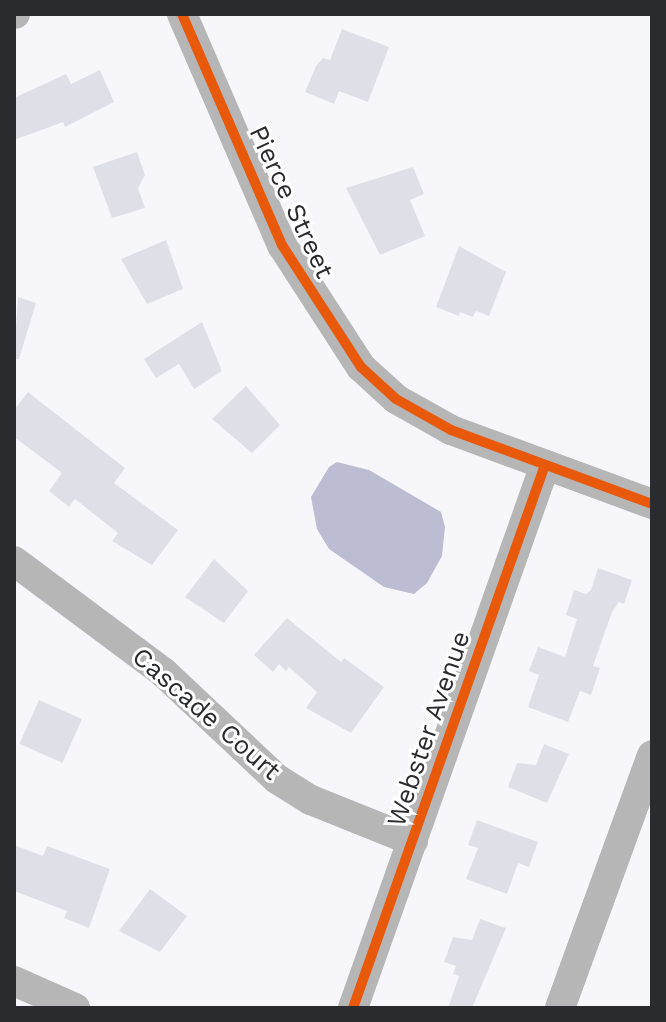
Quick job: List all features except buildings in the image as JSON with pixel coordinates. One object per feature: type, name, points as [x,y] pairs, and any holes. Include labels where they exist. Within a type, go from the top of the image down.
[{"type":"street","name":"Pierce Street","points":[[182,14],[282,245],[361,367],[428,418],[652,504]]},
{"type":"street","name":"Webster Avenue","points":[[353,1008],[545,465]]},
{"type":"street","name":"Cascade Court","points":[[14,561],[164,673],[277,779],[311,800],[413,841]]},
{"type":"street","points":[[560,1008],[652,755]]},
{"type":"street","points":[[14,981],[75,1008]]},
{"type":"water","points":[[337,462],[369,470],[441,512],[445,527],[442,556],[427,583],[414,594],[384,587],[329,549],[317,529],[311,497],[329,467]]},
{"type":"cycle path","points":[[182,14],[282,245],[361,367],[396,399],[451,430],[652,504]]},
{"type":"cycle path","points":[[353,1008],[545,465]]}]
